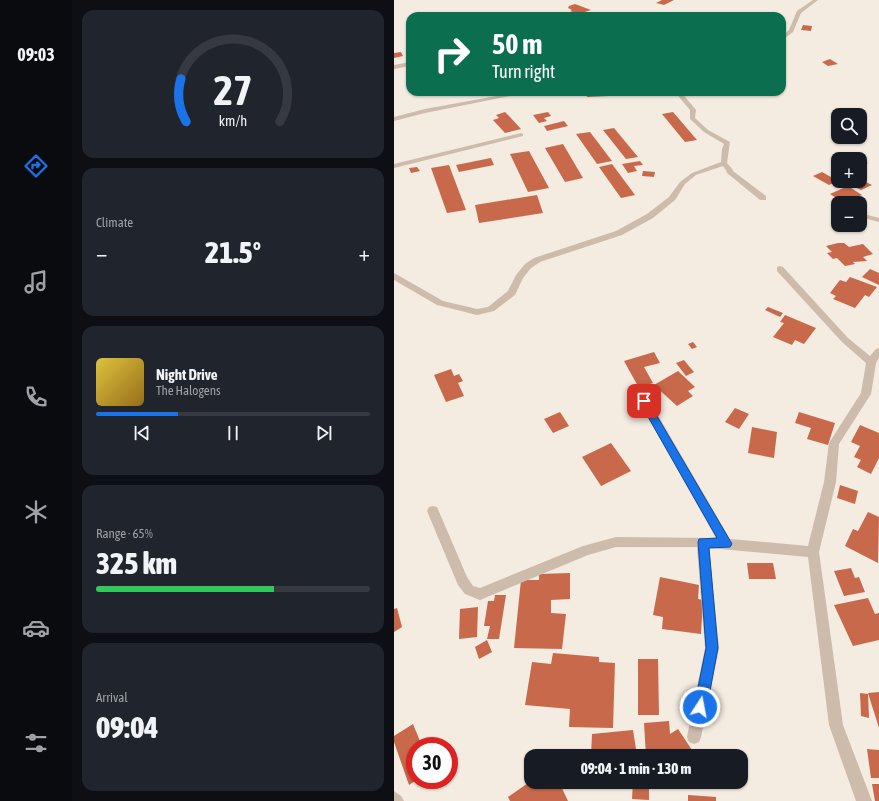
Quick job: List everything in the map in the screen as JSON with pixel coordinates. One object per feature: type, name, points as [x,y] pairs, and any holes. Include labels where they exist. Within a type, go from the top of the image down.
[{"type":"street","points":[[786,35],[791,31],[800,12],[816,0]]},
{"type":"street","points":[[394,67],[406,65]]},
{"type":"street","points":[[394,119],[424,111],[505,96]]},
{"type":"street","points":[[681,96],[693,110],[692,118],[696,124],[728,143],[725,149],[724,163],[730,170],[729,172],[763,198]]},
{"type":"street","points":[[394,166],[521,135]]},
{"type":"street","points":[[394,276],[440,302],[477,312],[491,309],[512,293],[519,277],[528,266],[537,260],[619,233],[650,216],[672,198],[682,183],[694,174],[724,163]]},
{"type":"street","points":[[867,217],[879,220]]},
{"type":"street","points":[[780,269],[845,340],[871,362]]},
{"type":"street","points":[[864,801],[836,725],[813,552],[830,482],[834,443],[866,394],[871,362],[879,351]]},
{"type":"street","points":[[644,401],[726,544]]},
{"type":"street","points":[[433,511],[462,581],[469,590],[480,594],[587,550],[616,542],[703,542],[813,552]]},
{"type":"street","points":[[694,737],[712,648],[703,542]]},
{"type":"building","points":[[662,0],[674,0],[664,5],[656,3]]},
{"type":"building","points":[[575,4],[591,10],[584,12],[573,12],[568,8],[569,6]]},
{"type":"building","points":[[803,25],[812,26],[811,31],[801,30]]},
{"type":"building","points":[[401,52],[403,56],[394,58],[394,53]]},
{"type":"building","points":[[830,59],[838,64],[828,66],[822,62]]},
{"type":"building","points":[[587,96],[609,96],[587,97]]},
{"type":"building","points":[[505,112],[521,129],[505,133],[493,120],[499,118],[496,115]]},
{"type":"building","points":[[548,112],[551,116],[544,118],[547,121],[539,123],[533,115]]},
{"type":"building","points":[[673,112],[697,140],[685,142],[662,114]]},
{"type":"building","points":[[564,121],[568,126],[547,131],[544,126]]},
{"type":"building","points":[[614,128],[638,157],[626,159],[603,130]]},
{"type":"building","points":[[590,132],[612,161],[597,164],[576,134]]},
{"type":"building","points":[[563,144],[583,178],[565,182],[545,148]]},
{"type":"building","points":[[529,151],[549,188],[528,192],[510,154]]},
{"type":"building","points":[[491,158],[494,165],[459,172],[456,165]]},
{"type":"building","points":[[640,161],[643,165],[634,166],[637,171],[628,173],[622,164]]},
{"type":"building","points":[[612,164],[635,195],[621,198],[599,167]]},
{"type":"building","points":[[449,165],[466,210],[447,213],[431,168]]},
{"type":"building","points":[[417,167],[420,171],[411,173],[409,168]]},
{"type":"building","points":[[643,171],[655,172],[654,177],[642,176]]},
{"type":"building","points":[[822,172],[831,177],[831,184],[829,185],[813,176]]},
{"type":"building","points":[[867,182],[872,185],[867,187]]},
{"type":"building","points":[[844,188],[851,188],[862,195],[833,196],[830,194]]},
{"type":"building","points":[[537,195],[543,213],[479,223],[475,205]]},
{"type":"building","points":[[844,243],[849,247],[863,244],[873,254],[863,257],[867,261],[853,262],[855,264],[845,266],[837,258],[833,259],[827,253],[832,252],[826,246]]},
{"type":"building","points":[[870,269],[879,273],[879,285],[862,277]]},
{"type":"building","points":[[850,277],[877,287],[869,297],[865,295],[855,308],[833,299],[836,296],[830,293],[840,280],[846,282]]},
{"type":"building","points":[[768,307],[783,313],[780,317],[765,310]]},
{"type":"building","points":[[785,315],[816,328],[804,344],[795,340],[792,345],[773,337],[784,323],[780,322]]},
{"type":"building","points":[[693,342],[697,347],[692,349],[688,344]]},
{"type":"building","points":[[654,352],[660,363],[644,367],[653,383],[639,388],[624,361]]},
{"type":"building","points":[[684,360],[694,372],[686,376],[676,363]]},
{"type":"building","points":[[451,369],[454,376],[459,374],[463,381],[458,383],[464,396],[446,402],[434,375]]},
{"type":"building","points":[[678,371],[695,387],[688,391],[693,396],[677,406],[654,385]]},
{"type":"building","points":[[735,408],[749,414],[739,429],[725,422]]},
{"type":"building","points":[[560,412],[569,426],[553,433],[544,419]]},
{"type":"building","points":[[799,412],[835,423],[828,445],[807,439],[811,428],[795,423]]},
{"type":"building","points":[[860,425],[879,433],[879,458],[871,474],[857,467],[861,460],[854,457],[860,446],[851,442]]},
{"type":"building","points":[[752,427],[777,432],[774,458],[748,453]]},
{"type":"building","points":[[611,443],[631,471],[601,486],[582,457]]},
{"type":"building","points":[[840,485],[858,491],[855,504],[837,498]]},
{"type":"building","points":[[868,512],[879,517],[878,563],[845,546],[853,529],[858,531]]},
{"type":"building","points":[[747,563],[773,563],[776,579],[749,579]]},
{"type":"building","points":[[851,568],[855,578],[859,577],[865,592],[844,596],[834,571]]},
{"type":"building","points":[[570,573],[570,599],[551,600],[551,613],[566,614],[562,649],[514,648],[521,580],[539,580],[539,574]]},
{"type":"building","points":[[660,577],[699,585],[698,599],[703,600],[701,634],[662,629],[663,617],[653,615]]},
{"type":"building","points":[[495,595],[506,595],[499,639],[487,639],[490,626],[484,626],[488,601],[494,601]]},
{"type":"building","points":[[868,598],[875,614],[879,613],[879,640],[853,646],[834,605]]},
{"type":"building","points":[[478,607],[477,637],[459,639],[460,609]]},
{"type":"building","points":[[397,608],[402,627],[394,632],[394,609]]},
{"type":"building","points":[[487,640],[492,652],[479,659],[475,647]]},
{"type":"building","points":[[553,653],[599,657],[599,662],[615,663],[613,728],[569,727],[570,709],[525,705],[532,662],[551,664]]},
{"type":"building","points":[[638,659],[658,659],[659,715],[638,715]]},
{"type":"building","points":[[879,692],[879,728],[868,693]]},
{"type":"building","points":[[860,693],[868,694],[869,718],[861,716]]},
{"type":"building","points":[[669,721],[670,734],[678,729],[691,749],[646,749],[644,723]]},
{"type":"building","points":[[413,724],[418,737],[406,737],[406,776],[394,742],[394,736]]},
{"type":"building","points":[[633,730],[636,749],[591,749],[592,734]]},
{"type":"building","points":[[867,749],[879,750],[879,778],[871,778]]},
{"type":"building","points":[[872,784],[879,784],[879,801],[875,801]]},
{"type":"building","points":[[524,786],[524,789],[562,789],[568,801],[510,801],[508,797]]},
{"type":"building","points":[[633,789],[649,789],[649,800],[632,799]]},
{"type":"building","points":[[688,795],[716,797],[716,801],[688,801]]},
{"type":"route","points":[[644,401],[726,544],[703,542],[712,648],[700,707]]}]
